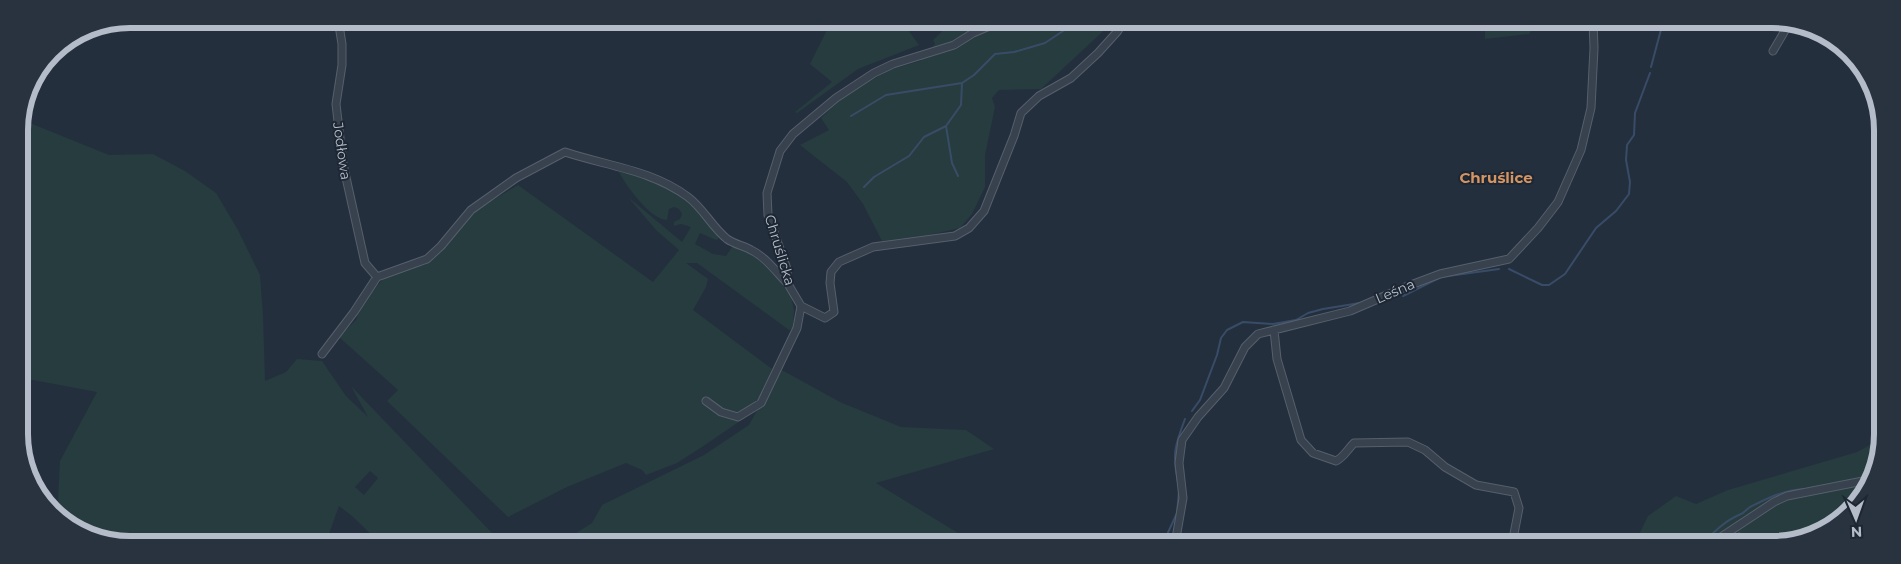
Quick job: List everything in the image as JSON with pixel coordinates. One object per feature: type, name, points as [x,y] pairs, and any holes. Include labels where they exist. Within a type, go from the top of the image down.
[{"type":"street","name":"Jodłowa","points":[[339,28],[342,65],[336,104],[343,164],[364,263],[377,277]]},
{"type":"street","name":"Chruślicka","points":[[801,306],[788,284],[787,269],[768,215],[767,194],[780,151],[793,134],[836,98],[874,73],[893,64],[954,45],[973,33],[986,28]]},
{"type":"street","points":[[706,401],[721,412],[738,417],[761,403],[797,328],[801,306],[825,318],[834,312],[830,283],[831,272],[839,262],[873,247],[955,236],[969,228],[984,211],[1014,136],[1021,113],[1039,96],[1072,78],[1098,53],[1120,28]]},
{"type":"street","name":"Leśna","points":[[1177,536],[1183,498],[1179,463],[1182,440],[1198,417],[1224,388],[1245,347],[1258,334],[1350,311],[1440,274],[1508,259],[1538,228],[1558,202],[1581,150],[1591,108],[1593,28]]},
{"type":"street","points":[[1773,51],[1786,28]]},
{"type":"street","points":[[322,354],[354,312],[377,277],[427,259],[441,246],[472,210],[516,178],[565,152],[591,161],[626,167],[671,186],[689,197],[720,233],[729,240],[753,251],[767,262],[788,284]]},
{"type":"street","points":[[1274,330],[1277,359],[1301,440],[1312,453],[1336,461],[1343,457],[1354,443],[1408,442],[1425,450],[1445,467],[1476,485],[1514,492],[1519,508],[1514,536]]},
{"type":"street","points":[[1722,536],[1774,502],[1787,496],[1862,481]]},
{"type":"green space","points":[[828,28],[907,28],[919,45],[858,69],[797,113],[795,112],[832,82],[810,64]]},
{"type":"green space","points":[[946,28],[1106,28],[1041,89],[999,90],[992,98],[995,107],[985,155],[985,187],[972,214],[960,228],[929,235],[882,241],[863,204],[847,182],[800,145],[829,130],[821,118],[843,97],[889,70],[920,61],[935,44],[933,40]]},
{"type":"green space","points":[[1485,28],[1533,28],[1529,34],[1485,39]]},
{"type":"green space","points":[[28,122],[109,155],[153,154],[185,171],[216,193],[238,230],[260,275],[265,381],[286,372],[297,359],[322,361],[346,396],[368,417],[351,386],[492,533],[491,536],[373,536],[339,506],[328,536],[116,536],[90,529],[61,510],[58,499],[60,461],[97,392],[33,380],[28,381]],"holes":[[[370,471],[378,478],[364,495],[355,487]]]},
{"type":"green space","points":[[621,169],[653,181],[677,193],[707,220],[719,235],[716,240],[700,233],[695,244],[713,254],[726,256],[732,247],[748,251],[772,271],[791,296],[794,310],[793,328],[789,330],[697,263],[686,263],[708,279],[706,287],[693,310],[772,369],[760,398],[746,417],[677,463],[646,475],[642,470],[626,463],[567,487],[508,517],[387,401],[398,390],[339,337],[356,320],[363,302],[384,278],[403,270],[425,265],[449,243],[468,215],[518,185],[653,282],[679,250],[656,230],[628,197],[682,242],[691,227],[681,224],[674,226],[674,222],[680,219],[682,214],[679,209],[674,207],[669,209],[667,220],[661,219],[647,209],[627,185],[619,172]]},
{"type":"green space","points":[[780,369],[840,402],[901,427],[966,430],[994,449],[876,483],[963,536],[571,536],[592,523],[602,505],[704,455],[749,425]]},
{"type":"green space","points":[[1873,443],[1866,474],[1854,494],[1831,494],[1831,517],[1823,523],[1806,527],[1799,533],[1785,536],[1638,536],[1648,516],[1676,496],[1696,504],[1728,490],[1857,452]]},
{"type":"waterway","points":[[864,187],[874,177],[909,156],[924,137],[946,126],[961,105],[962,83],[974,75],[995,54],[1014,52],[1045,43],[1068,28]]},
{"type":"waterway","points":[[1651,67],[1661,28]]},
{"type":"waterway","points":[[1509,269],[1542,285],[1549,285],[1565,274],[1596,228],[1616,211],[1629,194],[1630,182],[1626,160],[1627,145],[1634,135],[1635,113],[1650,73]]},
{"type":"waterway","points":[[851,116],[886,95],[962,83]]},
{"type":"waterway","points":[[946,126],[952,163],[958,176]]},
{"type":"waterway","points":[[1403,296],[1441,277],[1499,269]]},
{"type":"waterway","points":[[1380,294],[1394,288]]},
{"type":"waterway","points":[[1192,411],[1200,400],[1217,355],[1221,338],[1227,330],[1243,322],[1273,324],[1296,320],[1308,313],[1323,309],[1360,303]]},
{"type":"waterway","points":[[1178,482],[1175,457],[1185,419]]},
{"type":"waterway","points":[[1810,488],[1838,483]]},
{"type":"waterway","points":[[1710,536],[1724,523],[1770,497],[1783,492],[1806,489]]},
{"type":"waterway","points":[[1166,536],[1177,513],[1179,491]]},
{"type":"district","name":"Chruślice","points":[[1496,177]]}]
